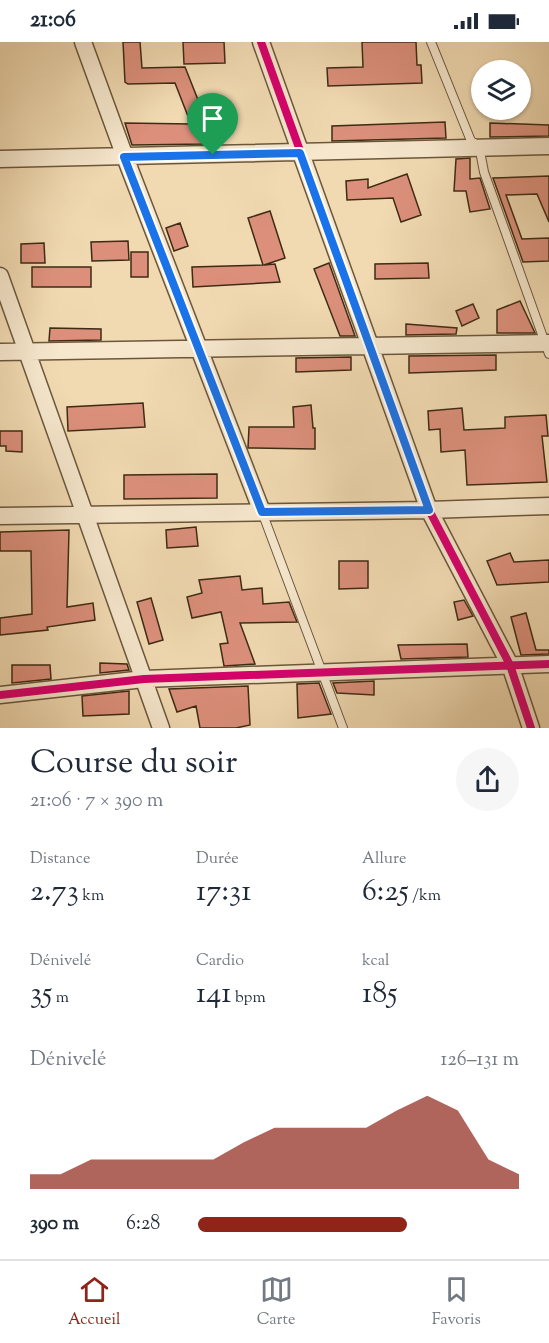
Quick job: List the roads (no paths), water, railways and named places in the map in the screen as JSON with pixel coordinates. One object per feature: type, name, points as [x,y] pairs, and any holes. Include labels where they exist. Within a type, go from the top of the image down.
[{"type":"street","points":[[83,42],[124,157],[262,512]]},
{"type":"street","points":[[261,42],[429,510],[510,665],[531,728]]},
{"type":"street","points":[[0,159],[549,146]]},
{"type":"street","points":[[0,276],[161,728]]},
{"type":"street","points":[[0,352],[372,346],[548,347]]},
{"type":"street","points":[[0,516],[429,510],[549,506]]},
{"type":"street","points":[[0,694],[144,679],[549,664]]},
{"type":"lane","points":[[431,42],[471,141],[479,146],[484,172],[548,347]]},
{"type":"lane","points":[[262,512],[343,728]]}]
